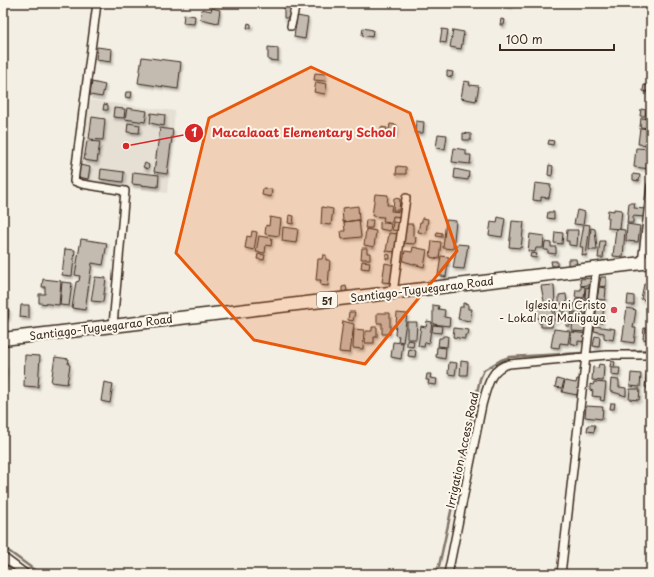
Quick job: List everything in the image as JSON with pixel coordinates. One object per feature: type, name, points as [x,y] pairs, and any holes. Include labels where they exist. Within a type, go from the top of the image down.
[{"type":"highway","name":"Santiago-Tuguegarao Road","points":[[3,339],[646,262]]},
{"type":"street","points":[[97,3],[74,180],[82,184],[126,191],[113,325]]},
{"type":"street","points":[[291,26],[296,3]]},
{"type":"street","points":[[646,262],[651,186]]},
{"type":"street","points":[[393,293],[406,198]]},
{"type":"street","points":[[561,574],[587,358],[596,269]]},
{"type":"street","name":"Irrigation Access Road","points":[[448,574],[482,405],[490,380],[495,371],[503,365],[510,364],[651,355]]},
{"type":"street","points":[[3,557],[26,574]]},
{"type":"highlighted area","points":[[311,67],[410,113],[457,251],[365,364],[254,340],[176,253],[209,118]]},
{"type":"shaded area","points":[[86,100],[175,111],[167,193],[75,180]]},
{"type":"shaded area","points":[[651,218],[651,253],[646,253]]},
{"type":"building","points":[[284,3],[292,6],[291,18],[284,18]]},
{"type":"building","points":[[501,3],[511,3],[511,6]]},
{"type":"building","points":[[212,8],[220,10],[218,23],[200,19],[202,9],[211,11]]},
{"type":"building","points":[[184,14],[195,16],[194,24],[183,23]]},
{"type":"building","points":[[297,16],[308,18],[305,39],[294,37]]},
{"type":"building","points":[[501,19],[505,20],[504,25],[500,25]]},
{"type":"building","points":[[248,23],[251,24],[251,28],[247,28]]},
{"type":"building","points":[[363,28],[373,30],[372,37],[362,35]]},
{"type":"building","points":[[442,29],[448,30],[446,43],[440,42]]},
{"type":"building","points":[[453,30],[464,32],[461,49],[450,47]]},
{"type":"building","points":[[97,47],[112,49],[111,62],[96,60]]},
{"type":"building","points":[[268,47],[278,48],[278,61],[268,60]]},
{"type":"building","points":[[142,57],[181,62],[178,89],[138,83]]},
{"type":"building","points":[[447,71],[453,72],[452,77],[447,76]]},
{"type":"building","points":[[315,73],[326,74],[325,81],[314,80]]},
{"type":"building","points":[[464,81],[470,82],[469,85],[479,86],[476,101],[461,98]]},
{"type":"building","points":[[92,82],[105,85],[102,97],[90,95]]},
{"type":"building","points":[[316,82],[327,84],[325,94],[314,92]]},
{"type":"building","points":[[644,85],[650,86],[649,92],[643,91]]},
{"type":"building","points":[[126,92],[132,92],[131,98],[125,97]]},
{"type":"building","points":[[104,104],[108,105],[108,110],[103,110]]},
{"type":"building","points":[[114,108],[125,109],[124,118],[113,117]]},
{"type":"building","points":[[127,108],[147,111],[145,122],[125,119]]},
{"type":"building","points":[[641,109],[646,110],[645,116],[640,116]]},
{"type":"building","points":[[151,113],[165,115],[164,126],[150,123]]},
{"type":"building","points":[[92,117],[105,119],[103,140],[89,139]]},
{"type":"building","points":[[641,118],[651,119],[651,128],[640,127]]},
{"type":"building","points":[[416,121],[424,122],[423,133],[415,133]]},
{"type":"building","points":[[128,123],[140,125],[139,133],[127,132]]},
{"type":"building","points":[[390,124],[397,125],[395,136],[388,135]]},
{"type":"building","points":[[381,127],[387,128],[386,135],[380,134]]},
{"type":"building","points":[[160,128],[173,130],[167,174],[154,172]]},
{"type":"building","points":[[640,128],[651,129],[651,145],[638,144]]},
{"type":"building","points":[[463,133],[471,134],[471,140],[463,140]]},
{"type":"building","points":[[438,134],[447,135],[445,149],[436,148]]},
{"type":"building","points":[[549,140],[554,141],[553,145],[548,144]]},
{"type":"building","points":[[87,141],[100,142],[97,162],[84,160]]},
{"type":"building","points":[[454,148],[466,150],[466,155],[471,155],[470,164],[452,162]]},
{"type":"building","points":[[636,148],[651,149],[650,169],[634,167]]},
{"type":"building","points":[[145,163],[149,165],[148,169],[143,167]]},
{"type":"building","points":[[79,165],[90,167],[88,179],[77,177]]},
{"type":"building","points":[[549,165],[553,166],[552,176],[548,175]]},
{"type":"building","points":[[397,166],[406,167],[406,174],[396,174]]},
{"type":"building","points":[[101,169],[124,172],[123,182],[100,179]]},
{"type":"building","points":[[455,169],[469,172],[468,180],[454,178]]},
{"type":"building","points":[[133,172],[159,175],[158,187],[132,184]]},
{"type":"building","points":[[633,174],[640,175],[639,181],[633,180]]},
{"type":"building","points":[[535,183],[551,185],[549,198],[541,197],[541,201],[533,200]]},
{"type":"building","points":[[263,188],[272,189],[271,197],[262,195]]},
{"type":"building","points":[[375,194],[388,195],[387,205],[392,205],[391,211],[401,212],[401,217],[393,216],[392,222],[383,221],[384,217],[372,216]]},
{"type":"building","points":[[394,198],[400,199],[399,210],[393,210]]},
{"type":"building","points":[[629,203],[635,203],[634,208],[646,209],[645,217],[633,216],[633,223],[627,223]]},
{"type":"building","points":[[358,206],[359,220],[343,222],[342,208]]},
{"type":"building","points":[[322,207],[333,209],[331,225],[321,224]]},
{"type":"building","points":[[614,209],[622,210],[620,229],[608,228],[608,210],[614,211]]},
{"type":"building","points":[[577,210],[585,212],[583,225],[574,224]]},
{"type":"building","points":[[548,212],[554,212],[554,219],[547,218]]},
{"type":"building","points":[[289,215],[294,216],[293,224],[288,223]]},
{"type":"building","points":[[270,217],[281,219],[279,236],[265,234],[266,225],[269,226]]},
{"type":"building","points":[[498,217],[505,219],[502,237],[489,235],[491,222],[497,223]]},
{"type":"building","points":[[422,218],[428,219],[426,233],[418,232]]},
{"type":"building","points":[[359,220],[361,237],[342,239],[341,231],[345,231],[344,222]]},
{"type":"building","points":[[366,220],[373,220],[372,228],[365,228]]},
{"type":"building","points":[[446,220],[456,221],[453,249],[443,248]]},
{"type":"building","points":[[512,221],[524,222],[521,248],[509,247]]},
{"type":"building","points":[[380,222],[391,224],[390,231],[380,229]]},
{"type":"building","points":[[393,222],[401,223],[400,231],[392,230]]},
{"type":"building","points":[[405,224],[413,224],[413,237],[416,237],[415,244],[402,243]]},
{"type":"building","points":[[584,224],[590,225],[586,256],[582,255],[583,247],[580,247]]},
{"type":"building","points":[[627,224],[640,226],[638,242],[626,241]]},
{"type":"building","points":[[283,227],[298,229],[296,243],[282,241]]},
{"type":"building","points":[[591,228],[595,229],[597,250],[589,250]]},
{"type":"building","points":[[366,229],[376,231],[374,247],[364,245]]},
{"type":"building","points":[[616,229],[625,230],[623,257],[613,256]]},
{"type":"building","points":[[567,230],[578,230],[577,246],[569,245],[569,241],[566,241]]},
{"type":"building","points":[[252,231],[257,232],[254,250],[245,248],[247,236],[251,237]]},
{"type":"building","points":[[437,232],[442,233],[442,237],[436,236]]},
{"type":"building","points":[[555,232],[563,233],[562,244],[554,243]]},
{"type":"building","points":[[389,233],[398,234],[396,252],[386,251]]},
{"type":"building","points":[[530,234],[544,236],[543,248],[536,248],[535,252],[528,251]]},
{"type":"building","points":[[259,236],[272,238],[271,246],[266,245],[265,253],[256,252]]},
{"type":"building","points":[[81,239],[107,243],[103,265],[92,263],[85,310],[72,308],[76,282],[79,281],[80,276],[75,275]]},
{"type":"building","points":[[432,241],[441,242],[439,259],[430,257]]},
{"type":"building","points":[[600,241],[605,241],[603,258],[598,258]]},
{"type":"building","points":[[545,242],[551,243],[551,247],[556,247],[556,254],[548,253],[548,250],[544,250]]},
{"type":"building","points":[[457,244],[468,245],[464,269],[453,268]]},
{"type":"building","points":[[413,247],[427,250],[424,267],[403,261],[405,251],[412,252]]},
{"type":"building","points":[[362,248],[367,248],[367,253],[370,253],[370,259],[361,259]]},
{"type":"building","points":[[65,249],[75,250],[72,276],[62,275]]},
{"type":"building","points":[[531,253],[537,254],[536,258],[530,257]]},
{"type":"building","points":[[258,254],[265,255],[264,260],[257,259]]},
{"type":"building","points":[[386,254],[390,255],[390,259],[386,259]]},
{"type":"building","points":[[323,255],[326,255],[326,260],[330,260],[328,286],[320,285],[321,280],[316,280],[318,259],[322,259]]},
{"type":"building","points":[[441,256],[449,257],[446,277],[438,275]]},
{"type":"building","points":[[568,259],[576,259],[577,265],[568,265]]},
{"type":"building","points":[[362,261],[370,262],[369,269],[361,268]]},
{"type":"building","points":[[551,261],[557,261],[557,266],[552,266]]},
{"type":"building","points":[[385,263],[394,265],[392,283],[382,282]]},
{"type":"building","points":[[95,277],[106,278],[103,302],[91,301]]},
{"type":"building","points":[[601,277],[606,277],[606,287],[599,286]]},
{"type":"building","points":[[592,278],[593,284],[581,286],[580,279]]},
{"type":"building","points":[[43,279],[61,281],[59,305],[39,303],[39,294],[45,294],[45,287],[42,287]]},
{"type":"building","points":[[62,282],[72,283],[69,306],[60,305]]},
{"type":"building","points":[[644,284],[651,285],[651,301],[641,299]]},
{"type":"building","points":[[554,285],[555,305],[545,306],[541,286]]},
{"type":"building","points":[[346,286],[347,291],[342,292],[342,287]]},
{"type":"building","points":[[581,286],[585,287],[584,298],[575,297],[576,290],[581,290]]},
{"type":"building","points":[[589,286],[593,286],[592,299],[585,298],[586,287],[589,288]]},
{"type":"building","points":[[599,287],[606,288],[605,300],[597,299]]},
{"type":"building","points":[[566,294],[567,303],[559,304],[559,295]]},
{"type":"building","points":[[628,295],[634,296],[634,305],[627,305]]},
{"type":"building","points":[[3,297],[7,298],[6,310],[9,310],[8,319],[3,318]]},
{"type":"building","points":[[576,299],[583,299],[582,313],[572,312]]},
{"type":"building","points":[[584,300],[592,301],[590,314],[583,314]]},
{"type":"building","points":[[463,303],[468,304],[468,309],[472,309],[470,321],[458,319],[460,307],[463,307]]},
{"type":"building","points":[[597,304],[604,305],[602,323],[595,321]]},
{"type":"building","points":[[21,305],[29,305],[29,318],[20,317]]},
{"type":"building","points":[[433,305],[439,306],[438,309],[445,310],[444,317],[450,318],[449,326],[433,324]]},
{"type":"building","points":[[537,307],[553,309],[552,327],[541,327],[539,318],[536,318]]},
{"type":"building","points":[[556,307],[561,308],[560,311],[563,311],[562,319],[557,319],[557,321],[554,321]]},
{"type":"building","points":[[627,308],[636,310],[633,328],[636,328],[634,343],[622,341]]},
{"type":"building","points":[[565,309],[572,310],[571,319],[564,318]]},
{"type":"building","points":[[349,312],[355,312],[353,321],[348,320]]},
{"type":"building","points":[[377,313],[390,313],[390,334],[382,334],[382,323],[377,323]]},
{"type":"building","points":[[397,313],[407,314],[403,342],[398,341],[399,336],[395,335]]},
{"type":"building","points":[[573,314],[585,315],[584,324],[589,324],[588,332],[572,331]]},
{"type":"building","points":[[343,321],[354,324],[350,353],[339,352]]},
{"type":"building","points":[[427,321],[432,322],[429,343],[425,342],[424,347],[418,346],[421,326],[426,327]]},
{"type":"building","points":[[407,322],[417,322],[416,339],[407,339]]},
{"type":"building","points":[[566,322],[570,322],[570,326],[566,326]]},
{"type":"building","points":[[433,325],[442,326],[441,333],[432,332]]},
{"type":"building","points":[[595,326],[615,329],[613,340],[604,338],[604,333],[594,331]]},
{"type":"building","points":[[372,327],[377,327],[377,337],[374,337],[374,343],[365,343],[366,331],[372,331]]},
{"type":"building","points":[[454,328],[469,330],[468,335],[465,335],[465,339],[453,337]]},
{"type":"building","points":[[644,328],[651,329],[650,340],[643,339]]},
{"type":"building","points":[[354,329],[364,330],[363,349],[353,348]]},
{"type":"building","points":[[554,329],[570,331],[568,344],[560,343],[559,348],[551,347]]},
{"type":"building","points":[[571,332],[588,334],[587,342],[578,341],[578,345],[570,343]]},
{"type":"building","points":[[443,336],[448,336],[447,347],[438,346],[439,338],[442,338]]},
{"type":"building","points":[[595,336],[600,337],[599,347],[593,346]]},
{"type":"building","points":[[407,340],[414,341],[413,347],[407,346]]},
{"type":"building","points":[[393,342],[403,343],[401,359],[391,357]]},
{"type":"building","points":[[437,347],[446,348],[445,359],[436,357]]},
{"type":"building","points":[[409,349],[416,351],[415,357],[408,356]]},
{"type":"building","points":[[25,355],[40,356],[38,387],[24,386]]},
{"type":"building","points":[[55,357],[69,359],[68,364],[70,365],[67,384],[51,382]]},
{"type":"building","points":[[461,361],[468,362],[467,375],[460,375]]},
{"type":"building","points":[[611,361],[615,362],[614,367],[610,367]]},
{"type":"building","points":[[449,362],[457,363],[455,375],[448,374]]},
{"type":"building","points":[[599,364],[604,365],[603,381],[592,380],[593,367],[598,368]]},
{"type":"building","points":[[3,367],[6,367],[4,381],[3,381]]},
{"type":"building","points":[[611,368],[620,368],[619,376],[611,375]]},
{"type":"building","points":[[647,368],[651,368],[651,388],[645,387]]},
{"type":"building","points":[[631,373],[641,374],[640,387],[630,386]]},
{"type":"building","points":[[427,374],[431,374],[430,378],[437,379],[436,385],[428,384],[429,380],[426,380]]},
{"type":"building","points":[[557,379],[564,381],[562,388],[555,387]]},
{"type":"building","points":[[577,379],[583,380],[582,385],[579,384],[577,395],[562,392],[565,381],[576,383]]},
{"type":"building","points":[[611,379],[619,380],[619,387],[626,388],[626,396],[610,391]]},
{"type":"building","points":[[104,382],[113,384],[110,403],[101,401]]},
{"type":"building","points":[[594,382],[606,383],[604,401],[600,400],[601,397],[592,396],[593,391],[590,390],[590,384],[593,385]]},
{"type":"building","points":[[630,389],[640,389],[639,400],[629,399]]},
{"type":"building","points":[[611,403],[615,403],[614,409],[610,409]]},
{"type":"building","points":[[586,406],[603,407],[602,419],[585,417]]},
{"type":"building","points":[[588,425],[595,425],[594,432],[587,431]]},
{"type":"waterway","points":[[610,352],[651,350]]},
{"type":"waterway","points":[[595,352],[605,352]]},
{"type":"waterway","points":[[435,574],[439,566],[480,379],[484,370],[501,360],[510,357],[581,353]]},
{"type":"waterway","points":[[3,547],[40,574]]},
{"type":"place","name":"Macalaoat Elementary School","points":[[126,146]]},
{"type":"place","name":"Iglesia ni Cristo - Lokal ng Maligaya","points":[[614,310]]}]
